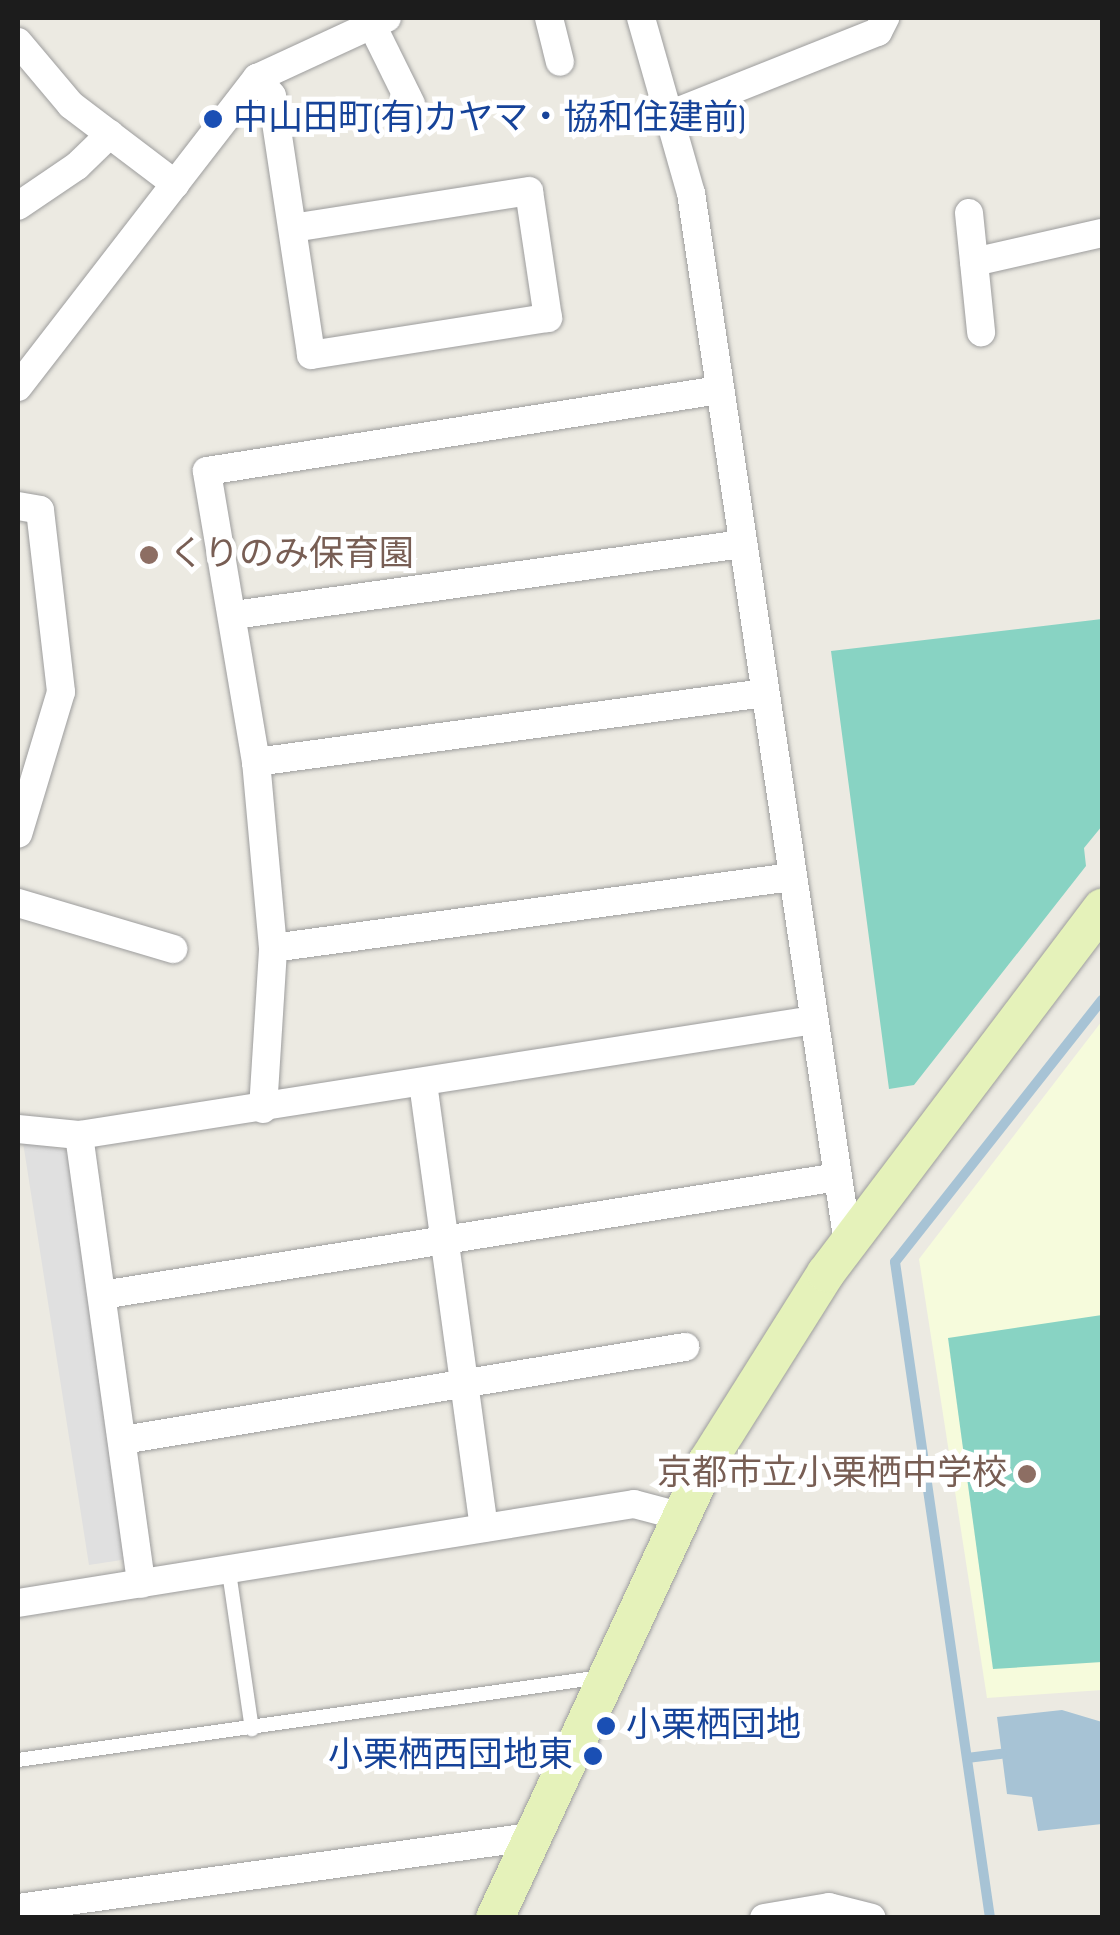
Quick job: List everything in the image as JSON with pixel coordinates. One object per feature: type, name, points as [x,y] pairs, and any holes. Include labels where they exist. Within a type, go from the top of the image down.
[{"type":"street","points":[[550,18],[560,62]]},
{"type":"street","points":[[641,18],[691,194],[848,1243]]},
{"type":"street","points":[[668,115],[878,32],[886,18]]},
{"type":"street","points":[[18,387],[257,78],[380,21],[411,104]]},
{"type":"street","points":[[18,42],[42,78],[175,184]]},
{"type":"street","points":[[257,78],[272,96],[310,355],[548,318],[529,192],[292,228]]},
{"type":"street","points":[[18,206],[77,166],[110,134]]},
{"type":"street","points":[[969,213],[981,332]]},
{"type":"street","points":[[974,262],[1102,234]]},
{"type":"street","points":[[263,1109],[273,948],[256,762],[207,471],[719,390]]},
{"type":"street","points":[[18,506],[40,510],[61,692],[18,834]]},
{"type":"street","points":[[234,615],[742,544]]},
{"type":"street","points":[[256,762],[764,694]]},
{"type":"street","points":[[273,948],[791,877]]},
{"type":"street","points":[[18,903],[173,949]]},
{"type":"street","points":[[495,1918],[602,1676],[679,1516],[848,1243],[1102,908]]},
{"type":"street","points":[[18,1128],[79,1135],[813,1020]]},
{"type":"street","points":[[424,1082],[484,1528]]},
{"type":"street","points":[[79,1135],[141,1584]]},
{"type":"street","points":[[102,1295],[838,1177]]},
{"type":"street","points":[[123,1440],[685,1347]]},
{"type":"street","points":[[18,1602],[229,1572],[634,1504],[679,1516]]},
{"type":"street","points":[[18,1908],[530,1837]]},
{"type":"street","points":[[764,1918],[829,1907],[872,1918]]},
{"type":"lane","points":[[229,1572],[252,1728]]},
{"type":"lane","points":[[18,1760],[602,1676]]},
{"type":"shaded area","points":[[1102,619],[1102,826],[1084,848],[1086,866],[914,1085],[889,1089],[831,651]]},
{"type":"shaded area","name":"京都市立小栗栖中学校","points":[[1102,1021],[1102,1690],[987,1698],[919,1259]]},
{"type":"shaded area","points":[[23,1142],[70,1151],[128,1559],[89,1565]]},
{"type":"shaded area","points":[[1102,1315],[1102,1662],[993,1669],[948,1338]]},
{"type":"shaded area","points":[[1062,1710],[1102,1722],[1102,1824],[1038,1831],[1032,1797],[1007,1794],[997,1717]]},
{"type":"waterway","points":[[990,1918],[895,1262],[1102,1000]]},
{"type":"waterway","points":[[967,1758],[1002,1754]]},
{"type":"place","name":"中山田町(有)カヤマ・協和住建前)","points":[[213,119]]},
{"type":"place","name":"くりのみ保育園","points":[[149,555]]},
{"type":"place","name":"京都市立小栗栖中学校","points":[[1027,1474]]},
{"type":"place","name":"小栗栖団地","points":[[606,1726]]},
{"type":"place","name":"小栗栖西団地東","points":[[593,1756]]}]
